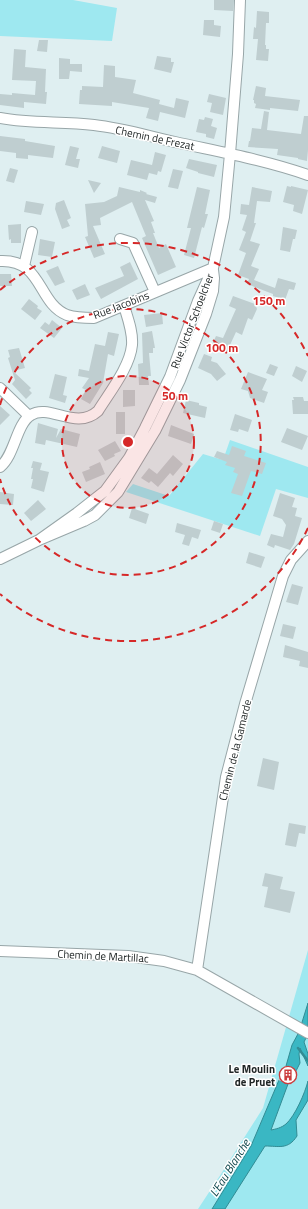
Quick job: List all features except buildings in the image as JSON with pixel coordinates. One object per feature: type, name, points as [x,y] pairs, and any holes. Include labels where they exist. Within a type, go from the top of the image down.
[{"type":"street","name":"Rue Victor Schoelcher","points":[[0,559],[39,540],[105,491],[129,458],[170,377],[198,301],[213,268],[224,217],[238,54],[240,0]]},
{"type":"street","name":"Chemin de Frezat","points":[[0,118],[20,122],[95,125],[230,154],[281,166],[308,175]]},
{"type":"street","points":[[0,261],[24,266],[32,232]]},
{"type":"street","points":[[120,239],[133,243],[155,292]]},
{"type":"street","name":"Rue Jacobins","points":[[24,266],[34,275],[52,304],[66,315],[80,318],[94,318],[213,268]]},
{"type":"street","points":[[0,467],[6,460],[24,422],[29,416],[37,412],[41,412],[83,420],[94,415],[98,411],[127,363],[130,354],[132,334],[124,306]]},
{"type":"street","points":[[0,388],[29,416]]},
{"type":"street","name":"Chemin de la Gamarde","points":[[197,970],[226,777],[245,704],[283,576],[291,560],[308,541]]},
{"type":"street","name":"Chemin de Martillac","points":[[0,951],[137,957],[164,961],[197,970],[308,1034]]},
{"type":"shaded area","points":[[0,0],[73,0],[117,8],[112,41],[0,36]]},
{"type":"shaded area","points":[[230,440],[308,467],[308,498],[276,489],[260,536],[126,492],[133,484],[169,496],[203,454],[223,460]]},
{"type":"shaded area","points":[[308,950],[308,1209],[198,1209],[263,1108]]},
{"type":"shaded area","points":[[308,1003],[308,1034],[304,1042],[308,1054],[308,1066],[300,1048],[300,1063],[296,1071],[286,1066],[292,1045],[299,1032]]},
{"type":"shaded area","points":[[279,1080],[288,1084],[271,1130],[277,1129],[286,1124],[293,1116],[305,1092],[308,1081],[308,1100],[296,1120],[297,1136],[287,1145],[279,1147],[265,1146],[225,1209],[212,1209],[251,1146]]},
{"type":"waterway","name":"L'Eau Blanche","points":[[298,1048],[308,1061]]},
{"type":"place","name":"Le Moulin de Pruet","points":[[288,1075]]}]
